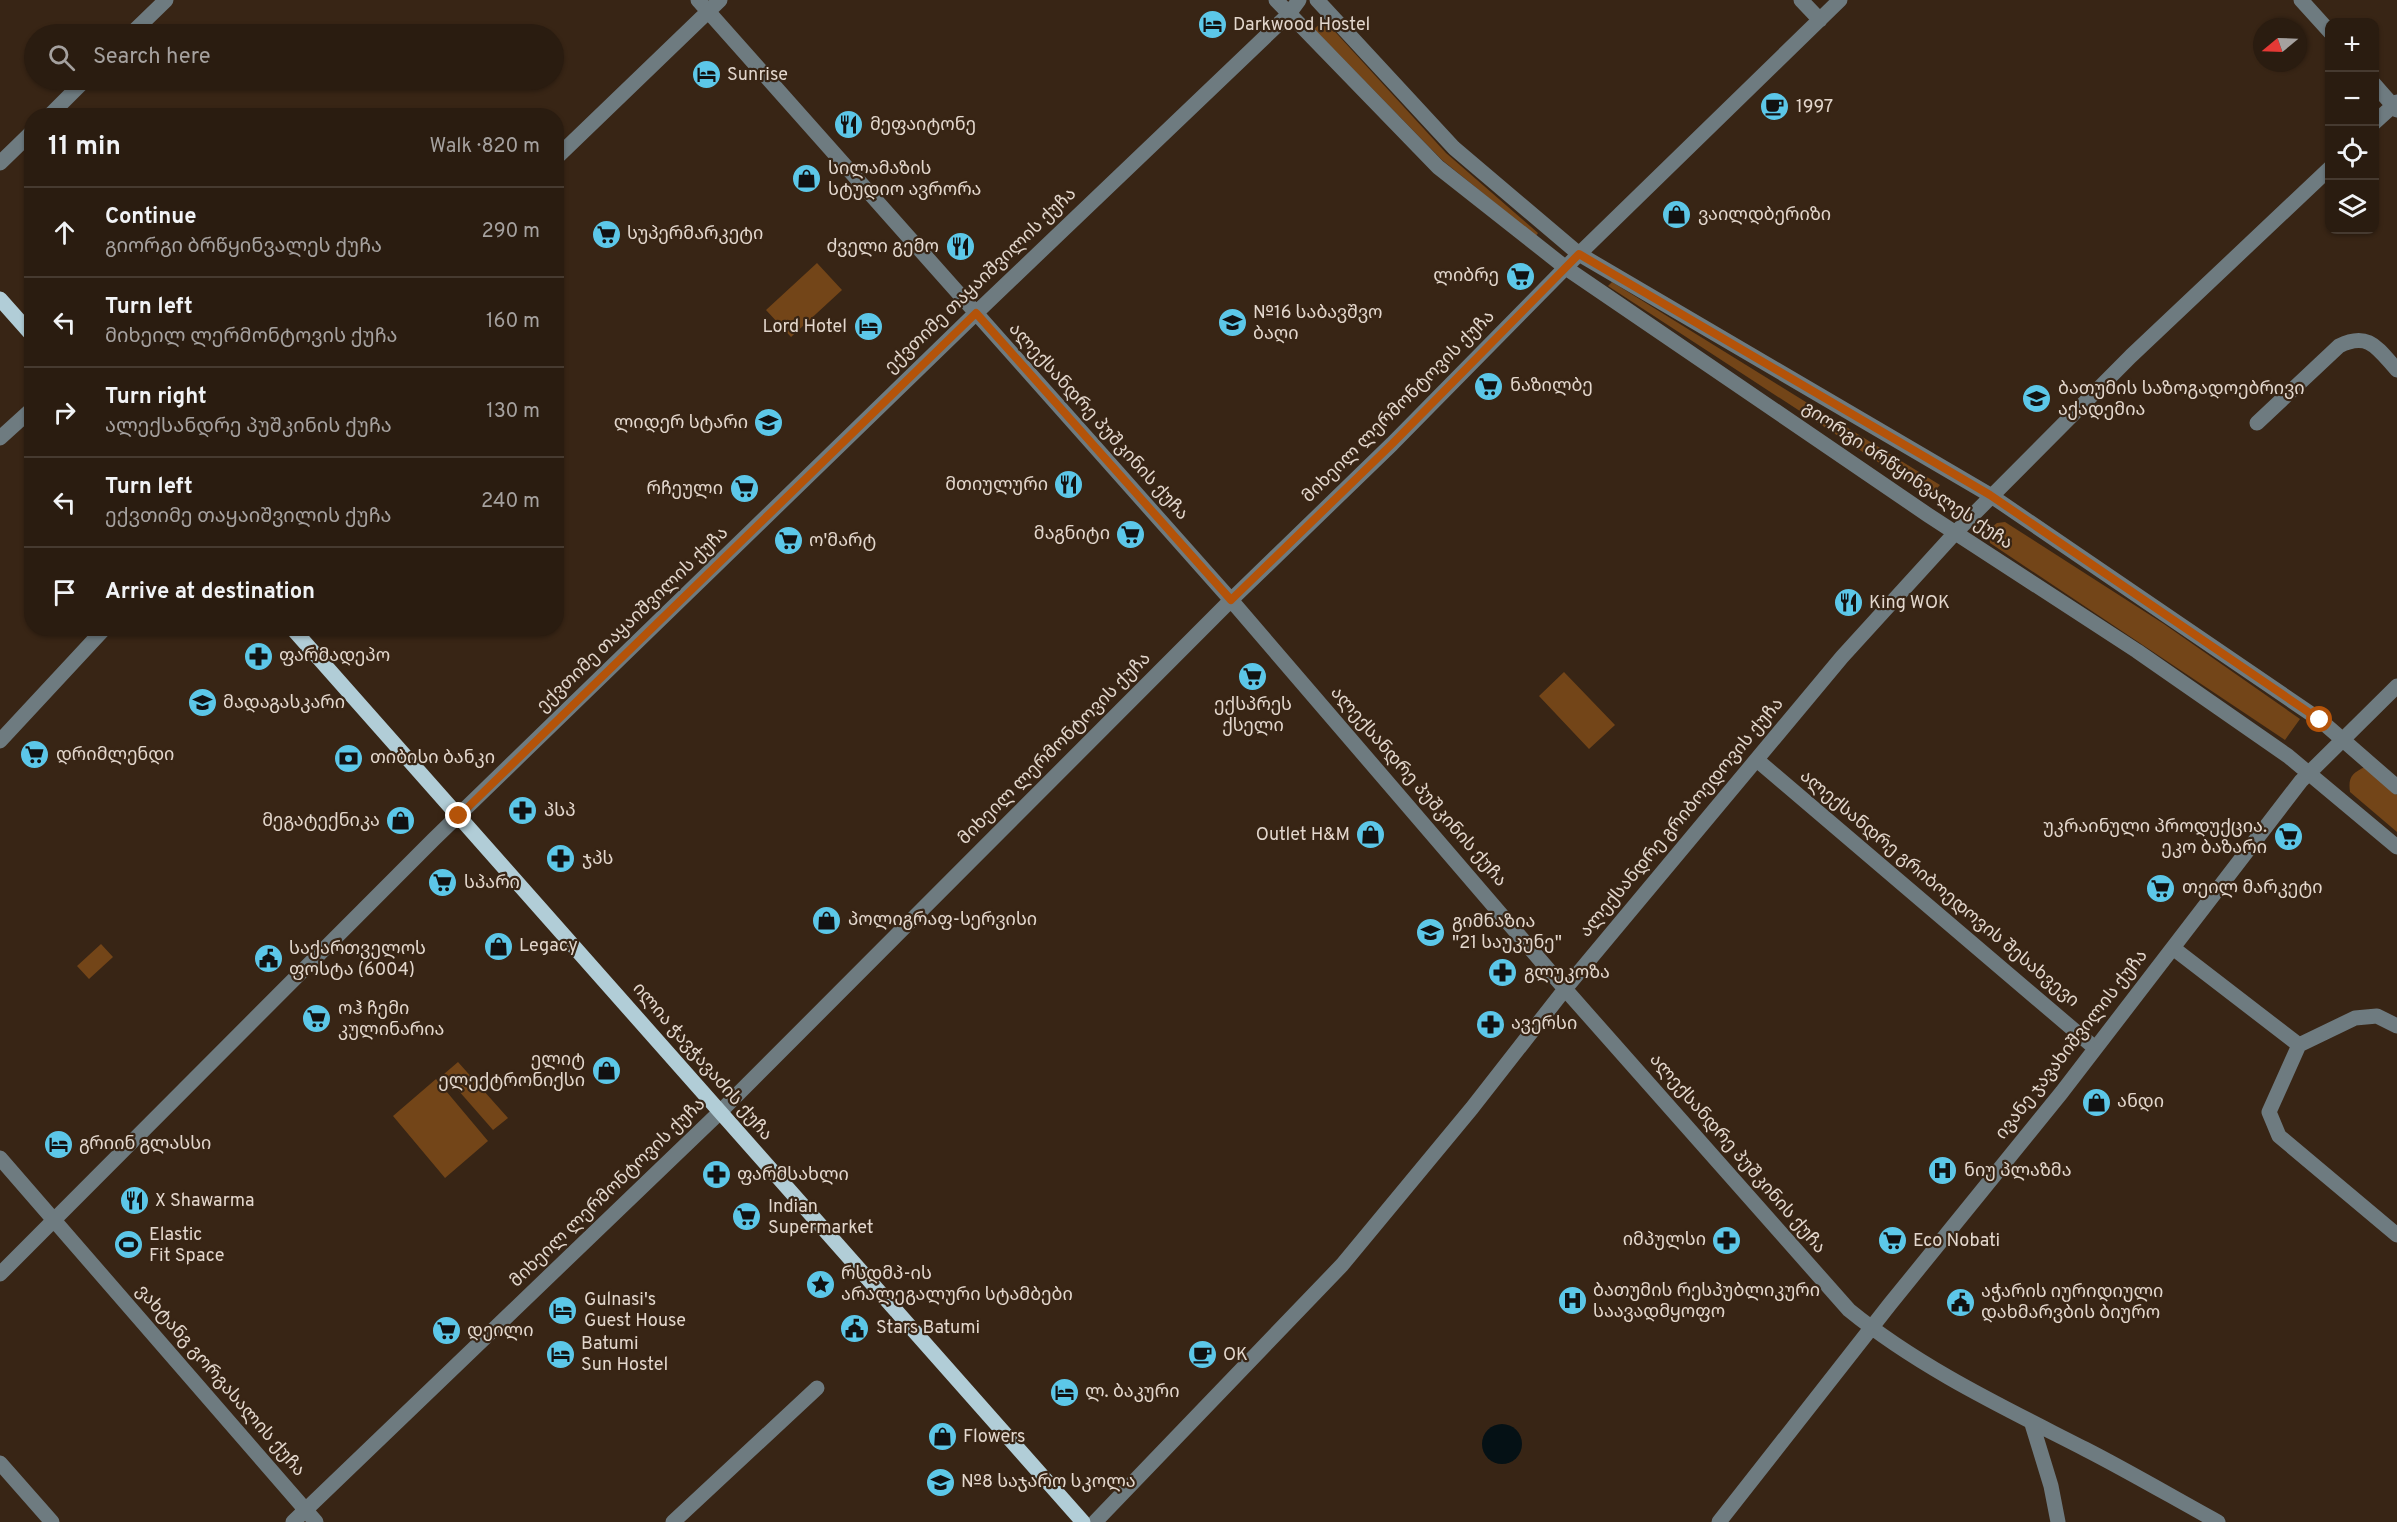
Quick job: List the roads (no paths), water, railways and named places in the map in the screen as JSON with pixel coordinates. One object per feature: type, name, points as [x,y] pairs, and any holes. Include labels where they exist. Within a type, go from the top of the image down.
[{"type":"main road","points":[[0,299],[24,326]]},
{"type":"main road","name":"ილია ჭავჭავაძის ქუჩა","points":[[299,636],[1083,1522]]},
{"type":"street","points":[[141,24],[165,0]]},
{"type":"street","name":"ალექსანდრე პუშკინის ქუჩა","points":[[698,0],[1231,600],[1565,989],[1734,1177],[1807,1265],[1849,1311],[1897,1346],[2032,1424],[2085,1449],[2218,1522]]},
{"type":"street","points":[[564,150],[720,0]]},
{"type":"street","name":"გიორგი ბრწყინვალეს ქუჩა","points":[[1276,0],[1288,15],[1438,167],[1566,268],[1954,533],[2137,651],[2309,773],[2397,847]]},
{"type":"street","name":"ექვთიმე თაყაიშვილის ქუჩა","points":[[0,1274],[459,816],[976,313],[1288,15],[1299,0]]},
{"type":"street","name":"გიორგი ბრწყინვალეს ქუჩა","points":[[1317,0],[1454,148],[1579,254],[1990,495],[2320,720],[2397,787]]},
{"type":"street","points":[[1801,0],[1820,20]]},
{"type":"street","name":"მიხეილ ლერმონტოვის ქუჩა","points":[[293,1522],[720,1112],[1050,785],[1231,600],[1392,444],[1579,254],[1840,0]]},
{"type":"street","points":[[2301,0],[2325,26]]},
{"type":"street","points":[[2379,89],[2396,106],[2379,119]]},
{"type":"street","points":[[57,108],[75,90]]},
{"type":"street","points":[[0,163],[24,140]]},
{"type":"street","name":"ალექსანდრე გრიბოედოვის ქუჩა","points":[[1095,1522],[1342,1265],[1479,1099],[1565,989],[1842,657],[1954,533],[2131,356],[2325,173]]},
{"type":"street","points":[[2257,423],[2339,346],[2353,339],[2367,341],[2397,370]]},
{"type":"street","points":[[0,438],[24,416]]},
{"type":"street","points":[[0,741],[98,636]]},
{"type":"street","name":"ივანე ჯავახიშვილის ქუჩა","points":[[1719,1522],[2095,1048],[2309,773],[2397,686]]},
{"type":"street","name":"ალექსანდრე გრიბოედოვის შესახვევი","points":[[1757,760],[2095,1048]]},
{"type":"street","points":[[2173,948],[2299,1045]]},
{"type":"street","points":[[2397,1026],[2377,1016],[2355,1018],[2299,1045],[2269,1112],[2279,1136],[2397,1235]]},
{"type":"street","name":"ვახტანგ გორგასალის ქუჩა","points":[[0,1158],[316,1522]]},
{"type":"street","points":[[673,1522],[817,1388]]},
{"type":"street","points":[[2032,1424],[2051,1486],[2058,1522]]},
{"type":"street","points":[[0,1463],[52,1522]]},
{"type":"place","name":"Darkwood Hostel","points":[[1212,25]]},
{"type":"place","name":"Sunrise","points":[[706,75]]},
{"type":"place","name":"1997","points":[[1775,107]]},
{"type":"place","name":"მეფაიტონე","points":[[849,125]]},
{"type":"place","name":"სილამაზის სტუდიო ავრორა","points":[[807,179]]},
{"type":"place","name":"ვაილდბერიზი","points":[[1677,215]]},
{"type":"place","name":"სუპერმარკეტი","points":[[606,234]]},
{"type":"place","name":"ძველი გემო","points":[[960,247]]},
{"type":"place","name":"ლიბრე","points":[[1520,276]]},
{"type":"place","name":"№16 საბავშვო ბაღი","points":[[1232,323]]},
{"type":"place","name":"Lord Hotel","points":[[868,327]]},
{"type":"place","name":"ნაზილბე","points":[[1489,386]]},
{"type":"place","name":"ბათუმის საზოგადოებრივი აქადემია","points":[[2037,399]]},
{"type":"place","name":"ლიდერ სტარი","points":[[769,423]]},
{"type":"place","name":"მთიულური","points":[[1069,485]]},
{"type":"place","name":"რჩეული","points":[[744,489]]},
{"type":"place","name":"მაგნიტი","points":[[1131,534]]},
{"type":"place","name":"ო'მარტ","points":[[788,541]]},
{"type":"place","name":"King WOK","points":[[1848,603]]},
{"type":"place","name":"ფარმადეპო","points":[[258,656]]},
{"type":"place","name":"ექსპრეს ქსელი","points":[[1253,676]]},
{"type":"place","name":"მადაგასკარი","points":[[202,703]]},
{"type":"place","name":"დრიმლენდი","points":[[35,755]]},
{"type":"place","name":"თიბისი ბანკი","points":[[349,758]]},
{"type":"place","name":"პსპ","points":[[523,811]]},
{"type":"place","name":"მეგატექნიკა","points":[[401,821]]},
{"type":"place","name":"Outlet H&M","points":[[1371,835]]},
{"type":"place","name":"უკრაინული პროდუქცია. ეკო ბაზარი","points":[[2288,837]]},
{"type":"place","name":"ჯპს","points":[[561,859]]},
{"type":"place","name":"სპარი","points":[[443,883]]},
{"type":"place","name":"თეილ მარკეტი","points":[[2161,888]]},
{"type":"place","name":"პოლიგრაფ-სერვისი","points":[[827,920]]},
{"type":"place","name":"გიმნაზია \"21 საუკუნე\"","points":[[1431,932]]},
{"type":"place","name":"Legacy","points":[[498,946]]},
{"type":"place","name":"საქართველოს ფოსტა (6004)","points":[[268,959]]},
{"type":"place","name":"გლუკოზა","points":[[1503,973]]},
{"type":"place","name":"ოჰ ჩემი კულინარია","points":[[317,1019]]},
{"type":"place","name":"ავერსი","points":[[1490,1024]]},
{"type":"place","name":"ელიტ ელექტრონიქსი","points":[[606,1070]]},
{"type":"place","name":"ანდი","points":[[2096,1102]]},
{"type":"place","name":"გრიინ გლასსი","points":[[58,1144]]},
{"type":"place","name":"ნიუ პლაზმა","points":[[1943,1171]]},
{"type":"place","name":"ფარმსახლი","points":[[716,1175]]},
{"type":"place","name":"X Shawarma","points":[[134,1201]]},
{"type":"place","name":"Indian Supermarket","points":[[747,1217]]},
{"type":"place","name":"იმპულსი","points":[[1727,1240]]},
{"type":"place","name":"Eco Nobati","points":[[1892,1241]]},
{"type":"place","name":"Elastic Fit Space","points":[[128,1245]]},
{"type":"place","name":"რსდმპ-ის არალეგალური სტამბები","points":[[820,1284]]},
{"type":"place","name":"ბათუმის რესპუბლიკური საავადმყოფო","points":[[1572,1301]]},
{"type":"place","name":"აჭარის იურიდიული დახმარვბის ბიურო","points":[[1960,1302]]},
{"type":"place","name":"Gulnasi's Guest House","points":[[563,1310]]},
{"type":"place","name":"Stars Batumi","points":[[855,1328]]},
{"type":"place","name":"დეილი","points":[[446,1331]]},
{"type":"place","name":"Batumi Sun Hostel","points":[[560,1354]]},
{"type":"place","name":"OK","points":[[1202,1355]]},
{"type":"place","name":"ლ. ბაკური","points":[[1064,1392]]},
{"type":"place","name":"Flowers","points":[[942,1437]]},
{"type":"place","name":"№8 საჯარო სკოლა","points":[[940,1482]]}]
